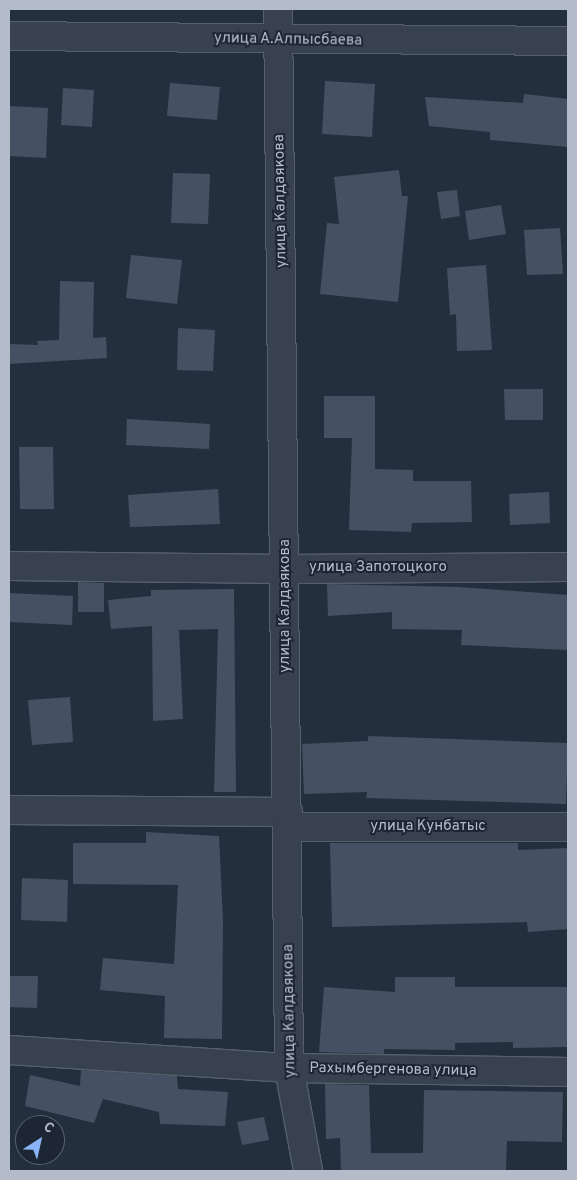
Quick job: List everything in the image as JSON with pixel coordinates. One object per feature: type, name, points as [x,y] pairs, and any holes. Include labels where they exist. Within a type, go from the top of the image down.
[{"type":"street","name":"улица Калдаякова","points":[[278,9],[286,569],[289,1068],[308,1171]]},
{"type":"street","name":"улица А.Алпысбаева","points":[[9,36],[279,40],[568,41]]},
{"type":"street","name":"улица Запотоцкого","points":[[9,566],[286,569],[568,566]]},
{"type":"street","name":"улица Кунбатыс","points":[[9,810],[288,820],[568,827]]},
{"type":"street","name":"Рахымбергенова улица","points":[[9,1050],[289,1068],[568,1072]]},
{"type":"building","points":[[325,81],[375,84],[372,137],[322,134]]},
{"type":"building","points":[[170,83],[220,87],[217,120],[167,116]]},
{"type":"building","points":[[63,88],[94,90],[92,127],[61,125]]},
{"type":"building","points":[[524,94],[568,99],[568,147],[490,140],[490,132],[429,126],[425,97],[523,103]]},
{"type":"building","points":[[9,106],[48,108],[46,158],[9,156]]},
{"type":"building","points":[[399,170],[402,196],[408,196],[398,302],[320,294],[327,223],[339,224],[334,177]]},
{"type":"building","points":[[173,173],[210,174],[208,224],[171,223]]},
{"type":"building","points":[[457,190],[460,216],[441,219],[437,192]]},
{"type":"building","points":[[501,205],[506,234],[469,240],[465,211]]},
{"type":"building","points":[[560,228],[563,274],[527,275],[524,230]]},
{"type":"building","points":[[131,255],[182,260],[177,304],[126,298]]},
{"type":"building","points":[[486,265],[492,350],[457,351],[456,314],[450,315],[447,268]]},
{"type":"building","points":[[60,281],[94,282],[93,338],[106,337],[107,358],[9,364],[9,344],[38,345],[37,341],[59,340]]},
{"type":"building","points":[[178,328],[215,330],[213,371],[177,370]]},
{"type":"building","points":[[504,389],[543,389],[543,420],[505,420]]},
{"type":"building","points":[[324,396],[375,396],[375,469],[413,470],[413,481],[471,481],[472,522],[412,523],[411,532],[349,530],[352,438],[324,438]]},
{"type":"building","points":[[127,419],[210,424],[209,449],[126,445]]},
{"type":"building","points":[[19,447],[53,447],[54,509],[20,509]]},
{"type":"building","points":[[218,489],[220,524],[130,527],[128,495]]},
{"type":"building","points":[[549,492],[550,523],[510,525],[509,494]]},
{"type":"building","points":[[78,582],[104,583],[104,612],[78,612]]},
{"type":"building","points":[[327,584],[459,587],[568,595],[568,650],[461,645],[462,630],[392,629],[392,612],[328,616]]},
{"type":"building","points":[[234,589],[236,792],[214,792],[218,629],[179,630],[183,719],[153,721],[152,626],[111,629],[108,600],[151,596],[151,590]]},
{"type":"building","points":[[9,593],[73,596],[72,625],[9,622]]},
{"type":"building","points":[[70,697],[73,742],[32,745],[28,700]]},
{"type":"building","points":[[368,736],[568,743],[566,804],[366,798],[367,792],[304,794],[302,744],[368,741]]},
{"type":"building","points":[[146,832],[219,836],[223,920],[222,1039],[164,1038],[165,996],[100,990],[103,958],[174,964],[178,885],[73,884],[73,843],[146,843]]},
{"type":"building","points":[[330,843],[518,843],[518,850],[568,848],[568,929],[528,932],[527,922],[332,927]]},
{"type":"building","points":[[22,878],[68,880],[67,922],[21,920]]},
{"type":"building","points":[[9,976],[38,976],[37,1008],[9,1007]]},
{"type":"building","points":[[395,977],[455,977],[455,987],[568,987],[568,1047],[513,1048],[513,1042],[455,1043],[455,1050],[384,1049],[384,1054],[319,1052],[324,987],[395,992]]},
{"type":"building","points":[[81,1070],[177,1076],[178,1089],[228,1092],[225,1126],[160,1124],[159,1112],[103,1099],[94,1123],[25,1106],[30,1075],[80,1086]]},
{"type":"building","points":[[325,1084],[369,1085],[371,1153],[423,1153],[424,1090],[563,1092],[562,1142],[507,1141],[506,1171],[341,1171],[340,1138],[326,1139]]},
{"type":"building","points":[[264,1117],[269,1140],[242,1145],[237,1122]]}]
